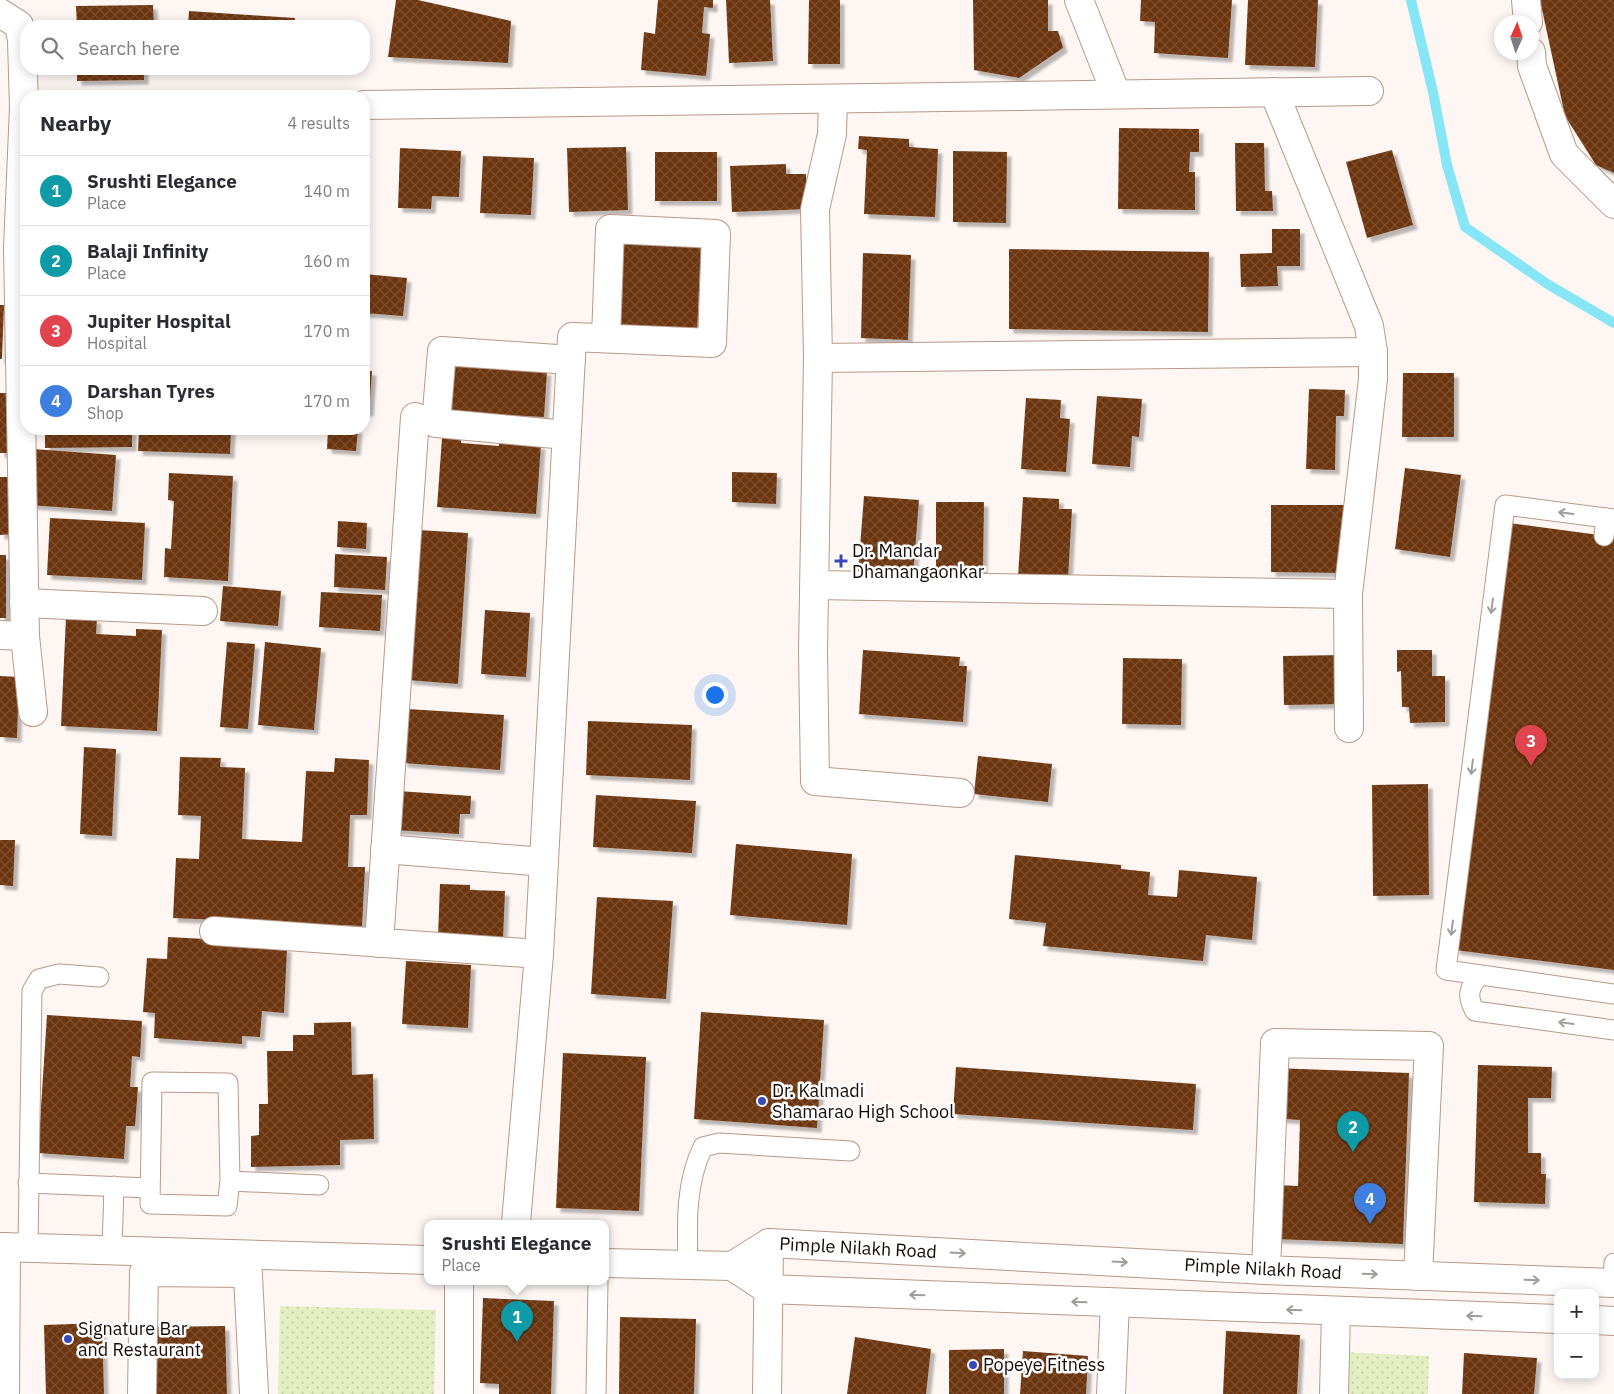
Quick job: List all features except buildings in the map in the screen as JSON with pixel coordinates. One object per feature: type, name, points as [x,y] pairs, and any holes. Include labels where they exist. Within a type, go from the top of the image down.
[{"type":"street","points":[[1079,0],[1116,94]]},
{"type":"street","points":[[1526,0],[1527,15]]},
{"type":"street","points":[[0,14],[18,25],[20,32]]},
{"type":"street","points":[[1532,60],[1532,66],[1564,154],[1614,204]]},
{"type":"street","points":[[24,75],[24,90]]},
{"type":"street","points":[[370,105],[1369,91]]},
{"type":"street","points":[[1274,92],[1369,326],[1373,352],[1373,379],[1348,594],[1349,728]]},
{"type":"street","points":[[833,99],[832,134],[816,209],[818,358],[815,781],[960,793]]},
{"type":"street","points":[[516,1220],[539,954],[572,337],[712,343],[716,234],[610,228],[606,338]]},
{"type":"street","points":[[566,434],[436,423],[442,351],[571,360]]},
{"type":"street","points":[[818,358],[1373,352]]},
{"type":"street","points":[[379,943],[415,417]]},
{"type":"street","points":[[23,435],[24,604],[12,635],[33,712]]},
{"type":"street","points":[[815,585],[1348,594]]},
{"type":"street","points":[[24,604],[203,611]]},
{"type":"street","points":[[385,849],[544,862]]},
{"type":"street","points":[[214,931],[539,954]]},
{"type":"street","points":[[1266,1270],[1275,1043],[1429,1046],[1418,1276]]},
{"type":"street","points":[[767,1394],[769,1243]]},
{"type":"street","name":"Pimple Nilakh Road","points":[[732,1266],[769,1243],[1266,1270],[1614,1283]]},
{"type":"street","points":[[5,1394],[11,1247],[112,1250],[247,1264]]},
{"type":"street","points":[[142,1394],[144,1272],[247,1264],[424,1260]]},
{"type":"street","points":[[609,1263],[732,1266],[767,1289],[1554,1319]]},
{"type":"street","points":[[247,1264],[254,1394]]},
{"type":"street","points":[[459,1285],[460,1394]]},
{"type":"street","points":[[1111,1394],[1115,1303]]},
{"type":"street","points":[[1334,1394],[1336,1312]]},
{"type":"street","points":[[1599,1320],[1614,1321]]},
{"type":"lane","points":[[1608,524],[1505,505],[1446,970],[1614,994]]},
{"type":"lane","points":[[11,1247],[28,1182],[32,991],[38,979],[59,974],[99,977]]},
{"type":"lane","points":[[1480,975],[1471,985],[1469,1000],[1474,1011],[1614,1030]]},
{"type":"lane","points":[[152,1082],[228,1083],[230,1181],[227,1206],[150,1204],[149,1188],[152,1082]]},
{"type":"lane","points":[[688,1264],[687,1201],[698,1157],[703,1147],[720,1143],[850,1151]]},
{"type":"lane","points":[[230,1181],[320,1185]]},
{"type":"lane","points":[[28,1182],[149,1188]]},
{"type":"lane","points":[[112,1250],[114,1186]]},
{"type":"lane","points":[[1614,1263],[1614,1283]]},
{"type":"lane","points":[[596,1394],[598,1285]]},
{"type":"green space","points":[[280,1306],[436,1310],[434,1394],[278,1394]]},
{"type":"green space","points":[[1342,1352],[1429,1356],[1428,1394],[1341,1394]]},
{"type":"waterway","points":[[1411,0],[1433,92],[1447,165],[1465,227],[1549,285],[1614,323]]},
{"type":"place","name":"Dr. Mandar Dhamangaonkar","points":[[841,561]]},
{"type":"place","name":"Jupiter Hospital","points":[[1531,766]]},
{"type":"place","name":"Dr. Kalmadi Shamarao High School","points":[[762,1101]]},
{"type":"place","name":"Balaji Infinity","points":[[1353,1152]]},
{"type":"place","name":"Darshan Tyres","points":[[1370,1224]]},
{"type":"place","name":"Signature Bar and Restaurant","points":[[68,1339]]},
{"type":"place","name":"Srushti Elegance","points":[[517,1342]]},
{"type":"place","name":"Popeye Fitness","points":[[973,1365]]}]
